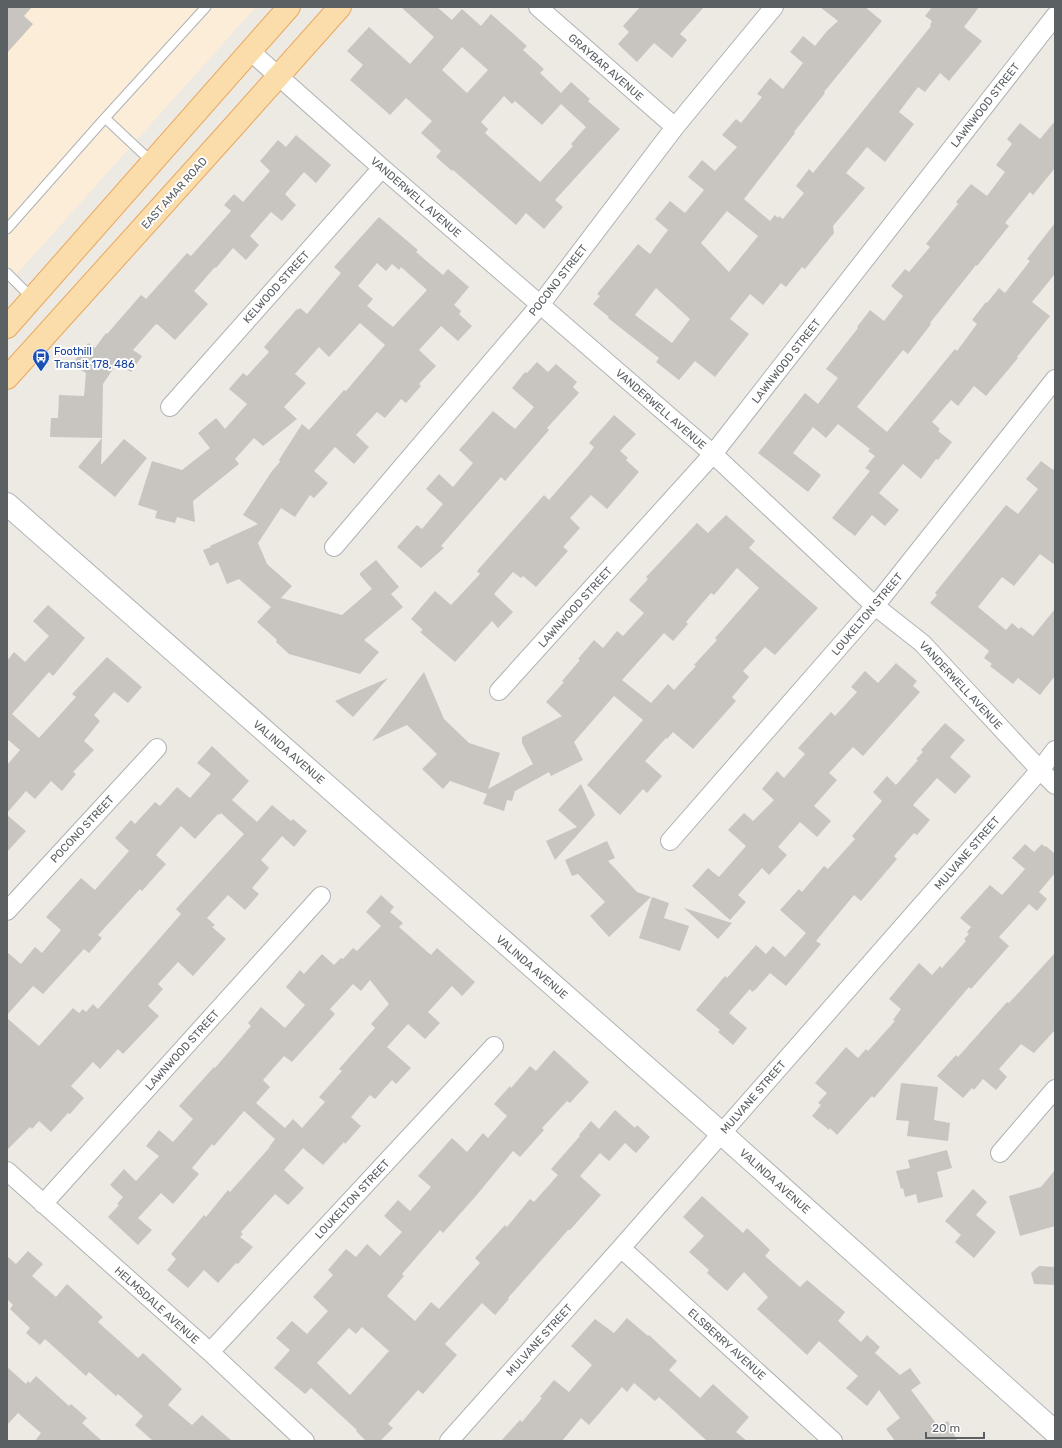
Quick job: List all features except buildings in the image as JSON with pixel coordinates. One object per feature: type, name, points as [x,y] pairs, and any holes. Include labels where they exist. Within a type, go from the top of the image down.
[{"type":"main road","points":[[7,327],[289,7]]},
{"type":"main road","name":"EAST AMAR ROAD","points":[[7,378],[340,7]]},
{"type":"main road","name":"VALINDA AVENUE","points":[[7,504],[721,1133],[1055,1432]]},
{"type":"street","name":"GRAYBAR AVENUE","points":[[538,7],[675,127]]},
{"type":"street","name":"POCONO STREET","points":[[334,547],[540,304],[675,127],[774,7]]},
{"type":"street","name":"LAWNWOOD STREET","points":[[499,691],[713,454],[1055,16]]},
{"type":"street","name":"VANDERWELL AVENUE","points":[[250,50],[382,168],[713,454],[875,606],[922,643],[1055,785]]},
{"type":"street","name":"KELWOOD STREET","points":[[170,407],[382,168]]},
{"type":"street","name":"LOUKELTON STREET","points":[[670,841],[875,606],[1055,379]]},
{"type":"street","name":"POCONO STREET","points":[[7,911],[157,748]]},
{"type":"street","name":"MULVANE STREET","points":[[449,1441],[621,1248],[1040,770],[1055,750]]},
{"type":"street","name":"LAWNWOOD STREET","points":[[43,1204],[321,896]]},
{"type":"street","name":"LOUKELTON STREET","points":[[210,1352],[494,1046]]},
{"type":"street","points":[[1000,1153],[1055,1089]]},
{"type":"street","name":"HELMSDALE AVENUE","points":[[7,1171],[210,1352],[305,1441]]},
{"type":"street","name":"ELSBERRY AVENUE","points":[[621,1248],[833,1441]]},
{"type":"lane","points":[[7,229],[206,7]]},
{"type":"lane","points":[[105,118],[152,162]]},
{"type":"lane","points":[[7,273],[32,298]]},
{"type":"shaded area","points":[[7,7],[256,7],[7,285]]},
{"type":"place","name":"Foothill Transit 178, 486","points":[[41,372]]}]
